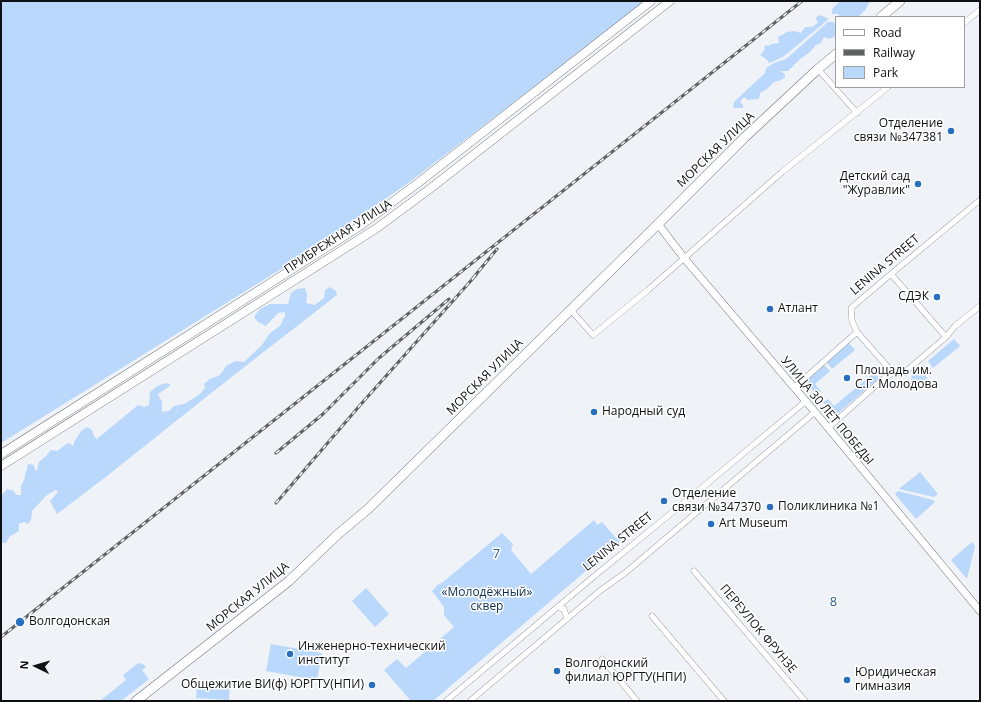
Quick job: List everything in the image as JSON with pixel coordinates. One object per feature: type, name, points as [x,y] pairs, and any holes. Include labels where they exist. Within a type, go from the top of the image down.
[{"type":"main road","name":"ПРИБРЕЖНАЯ УЛИЦА","points":[[1,454],[360,226],[418,183],[651,1]]},
{"type":"main road","name":"ПРИБРЕЖНАЯ УЛИЦА","points":[[1,466],[377,228],[431,188],[670,1]]},
{"type":"main road","points":[[882,16],[900,1]]},
{"type":"main road","name":"МОРСКАЯ УЛИЦА","points":[[136,701],[289,580],[337,535],[368,509],[745,137],[835,55]]},
{"type":"street","points":[[965,22],[980,10]]},
{"type":"street","points":[[818,69],[856,113]]},
{"type":"street","points":[[570,309],[593,335],[648,290],[782,172],[887,88]]},
{"type":"street","name":"LENINA STREET","points":[[857,332],[852,321],[851,308],[980,200]]},
{"type":"street","name":"УЛИЦА 30 ЛЕТ ПОБЕДЫ","points":[[658,224],[684,258],[806,401],[980,611]]},
{"type":"street","points":[[891,274],[946,337]]},
{"type":"street","points":[[828,428],[882,379],[893,373],[904,373],[946,337],[955,326],[980,306]]},
{"type":"street","points":[[794,388],[857,332],[893,373]]},
{"type":"street","name":"LENINA STREET","points":[[446,701],[806,401]]},
{"type":"street","points":[[470,701],[815,412]]},
{"type":"street","name":"ПЕРЕУЛОК ФРУНЗЕ","points":[[694,571],[804,701]]},
{"type":"street","points":[[557,607],[564,610],[568,619]]},
{"type":"street","points":[[652,616],[724,701]]},
{"type":"street","points":[[602,659],[637,701]]},
{"type":"green space","points":[[1,1],[646,1],[407,184],[302,256],[1,443]]},
{"type":"green space","points":[[840,1],[870,1],[866,9],[859,16],[839,16],[838,14],[832,14],[832,9]]},
{"type":"green space","points":[[820,15],[829,19],[783,57],[769,63],[760,55],[764,51],[765,45],[768,46],[779,43],[778,37],[787,32],[794,31],[801,33],[805,27],[812,27],[818,23],[815,18]]},
{"type":"green space","points":[[828,22],[833,22],[835,24],[835,36],[829,39],[824,37],[821,43],[816,45],[788,71],[780,71],[785,74],[785,77],[774,82],[760,93],[759,99],[748,100],[744,97],[740,102],[743,105],[743,108],[733,108],[734,102],[765,73],[766,68],[774,63],[786,59]]},
{"type":"green space","points":[[330,287],[336,291],[337,295],[107,476],[57,514],[50,501],[58,492],[56,490],[48,494],[32,511],[31,520],[28,524],[24,522],[19,524],[19,531],[9,537],[6,543],[1,542],[1,496],[7,489],[14,491],[16,495],[21,495],[21,486],[28,464],[34,465],[35,470],[37,470],[39,462],[51,450],[57,451],[68,443],[74,446],[74,442],[81,431],[87,427],[92,430],[97,439],[138,405],[145,407],[149,405],[150,392],[157,386],[166,383],[171,385],[158,394],[162,402],[162,412],[169,411],[174,406],[184,404],[201,393],[205,388],[204,384],[210,379],[220,375],[227,365],[236,361],[244,362],[262,345],[270,333],[280,326],[285,316],[285,312],[278,313],[266,326],[258,322],[254,317],[260,309],[270,304],[288,304],[291,293],[297,289],[305,288],[307,295],[306,303],[315,305],[324,298],[325,290]]},
{"type":"green space","points":[[954,339],[960,346],[933,368],[928,361]]},
{"type":"green space","points":[[848,342],[855,350],[832,369],[826,362]]},
{"type":"green space","points":[[823,364],[830,371],[815,384],[821,391],[816,395],[804,380]]},
{"type":"green space","points":[[924,365],[929,371],[925,375],[928,379],[924,383],[911,380],[912,375]]},
{"type":"green space","points":[[874,373],[879,378],[835,416],[823,402],[828,399],[834,406]]},
{"type":"green space","points":[[920,472],[938,494],[934,497],[899,489]]},
{"type":"green space","points":[[898,491],[933,500],[935,502],[916,519],[895,494]]},
{"type":"green space","name":"«Молодёжный» сквер","points":[[594,520],[597,525],[602,522],[620,542],[433,701],[411,701],[384,670],[397,659],[406,668],[454,627],[444,615],[444,607],[432,591],[436,586],[443,582],[502,533],[513,544],[511,550],[531,574]]},
{"type":"green space","points":[[972,542],[975,546],[967,579],[951,560]]},
{"type":"green space","points":[[366,588],[389,614],[375,627],[352,601]]},
{"type":"green space","points":[[271,644],[322,653],[317,680],[266,671]]},
{"type":"green space","points":[[138,663],[143,664],[146,667],[142,670],[149,679],[121,701],[100,701],[126,680],[123,675]]},
{"type":"green space","points":[[197,682],[230,683],[229,700],[196,698]]},
{"type":"railway","points":[[1,637],[802,1]]},
{"type":"railway","points":[[473,278],[497,249]]},
{"type":"railway","points":[[276,503],[362,403],[476,275]]},
{"type":"railway","points":[[276,453],[323,414],[379,358],[449,299]]},
{"type":"place","name":"Отделение связи №347381","points":[[951,131]]},
{"type":"place","name":"Детский сад \"Журавлик\"","points":[[918,184]]},
{"type":"place","name":"СДЭК","points":[[937,297]]},
{"type":"place","name":"Атлант","points":[[770,309]]},
{"type":"place","name":"Площадь им. С.Г. Молодова","points":[[847,378]]},
{"type":"place","name":"Народный суд","points":[[594,412]]},
{"type":"place","name":"Отделение связи №347370","points":[[664,501]]},
{"type":"place","name":"Поликлиника №1","points":[[770,507]]},
{"type":"place","name":"Art Museum","points":[[711,524]]},
{"type":"place","name":"Волгодонская","points":[[20,622]]},
{"type":"place","name":"Инженерно-технический институт","points":[[290,654]]},
{"type":"place","name":"Волгодонский филиал ЮРГТУ(НПИ)","points":[[557,671]]},
{"type":"place","name":"Юридическая гимназия","points":[[847,680]]},
{"type":"place","name":"Общежитие ВИ(ф) ЮРГТУ(НПИ)","points":[[372,685]]},
{"type":"district","name":"7","points":[[497,554]]},
{"type":"district","name":"8","points":[[834,602]]}]
